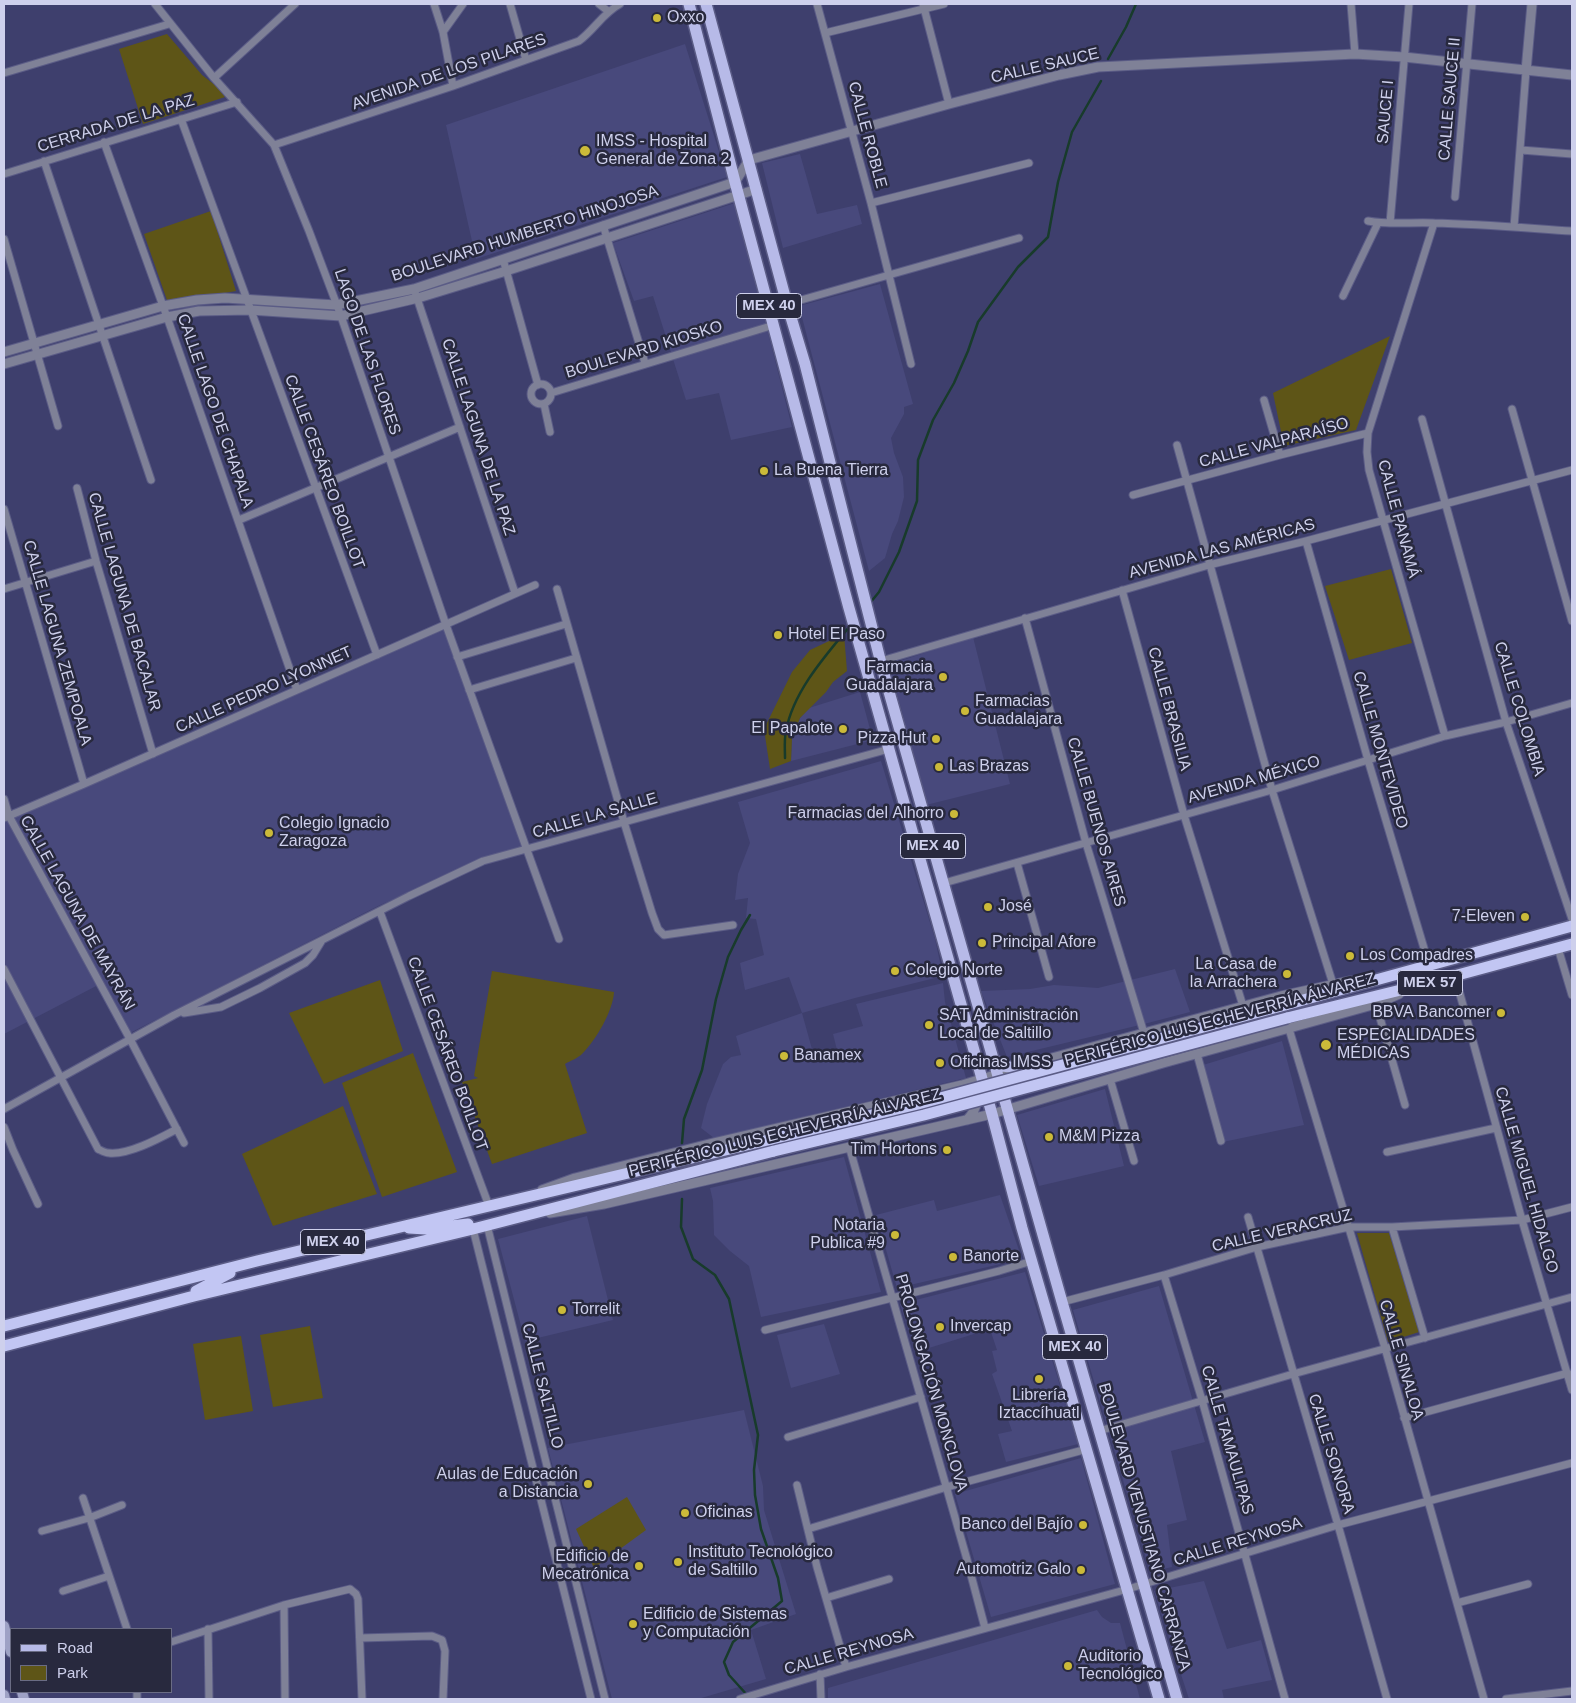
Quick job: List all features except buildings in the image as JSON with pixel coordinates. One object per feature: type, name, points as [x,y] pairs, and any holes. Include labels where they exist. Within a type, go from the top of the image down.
[{"type":"highway","name":"PERIFÉRICO LUIS ECHEVERRÍA ÁLVAREZ","points":[[4,1326],[256,1261],[918,1104],[1572,926]]},
{"type":"highway","name":"PERIFÉRICO LUIS ECHEVERRÍA ÁLVAREZ","points":[[4,1346],[194,1296],[487,1225],[774,1151],[934,1113],[1288,1023],[1572,944]]},
{"type":"highway","points":[[396,1227],[426,1229],[457,1225],[487,1225]]},
{"type":"highway","points":[[194,1296],[198,1289],[223,1275],[256,1261]]},
{"type":"main road","name":"BOULEVARD VENUSTIANO CARRANZA","points":[[689,4],[849,608],[1032,1261],[1159,1699]]},
{"type":"main road","name":"BOULEVARD VENUSTIANO CARRANZA","points":[[706,4],[811,386],[881,661],[997,1075],[1177,1699]]},
{"type":"main road","points":[[993,1059],[1003,1066],[1016,1068]]},
{"type":"main road","points":[[4,1626],[10,1648]]},
{"type":"main road","points":[[4,1695],[5,1699]]},
{"type":"street","name":"LAGO DE LAS FLORES","points":[[154,4],[214,78],[274,145],[310,231],[341,316],[457,657],[558,939]]},
{"type":"street","points":[[214,78],[295,4]]},
{"type":"street","points":[[434,4],[443,32],[452,86]]},
{"type":"street","points":[[443,32],[463,4]]},
{"type":"street","points":[[510,4],[526,60]]},
{"type":"street","points":[[599,4],[608,11]]},
{"type":"street","name":"AVENIDA DE LOS PILARES","points":[[274,145],[580,41],[608,11],[620,4]]},
{"type":"street","name":"CALLE ROBLE","points":[[816,4],[871,203],[911,364]]},
{"type":"street","points":[[825,33],[923,6],[944,4]]},
{"type":"street","points":[[1351,4],[1355,54]]},
{"type":"street","name":"SAUCE I","points":[[1390,223],[1409,4]]},
{"type":"street","name":"CALLE SAUCE II","points":[[1455,197],[1472,4]]},
{"type":"street","points":[[1514,227],[1532,4]]},
{"type":"street","points":[[923,6],[949,104]]},
{"type":"street","points":[[4,72],[170,24]]},
{"type":"street","name":"CALLE SAUCE","points":[[749,160],[851,130],[1059,75],[1098,67],[1355,54],[1404,57],[1572,75]]},
{"type":"street","name":"CERRADA DE LA PAZ","points":[[4,174],[237,102]]},
{"type":"street","name":"CALLE CESÁREO BOILLOT","points":[[181,119],[376,655]]},
{"type":"street","name":"CALLE LAGO DE CHAPALA","points":[[104,142],[168,317],[297,690]]},
{"type":"street","points":[[1521,150],[1572,154]]},
{"type":"street","points":[[735,182],[749,160]]},
{"type":"street","points":[[44,161],[151,480]]},
{"type":"street","points":[[871,203],[1029,163]]},
{"type":"street","name":"BOULEVARD HUMBERTO HINOJOSA","points":[[4,352],[163,306],[198,300],[245,298],[336,305],[414,289],[735,182]]},
{"type":"street","name":"BOULEVARD HUMBERTO HINOJOSA","points":[[4,364],[168,317],[199,311],[250,310],[341,316],[418,298],[757,189]]},
{"type":"street","points":[[682,199],[686,212]]},
{"type":"street","points":[[1368,221],[1378,223],[1434,223],[1572,231]]},
{"type":"street","points":[[1343,296],[1378,223]]},
{"type":"street","name":"CALLE PANAMÁ","points":[[1434,223],[1368,433],[1367,452],[1383,520],[1445,736]]},
{"type":"street","points":[[603,225],[645,363]]},
{"type":"street","points":[[787,304],[1019,238]]},
{"type":"street","points":[[4,239],[58,426]]},
{"type":"street","points":[[503,259],[538,385]]},
{"type":"street","name":"CALLE LAGUNA DE LA PAZ","points":[[414,289],[515,593]]},
{"type":"street","name":"BOULEVARD KIOSKO","points":[[551,393],[774,325]]},
{"type":"street","points":[[538,385],[546,386],[551,393],[549,400],[544,404],[537,403],[531,395],[533,389],[538,385]]},
{"type":"street","points":[[1264,400],[1280,454]]},
{"type":"street","points":[[544,404],[550,432]]},
{"type":"street","points":[[1512,409],[1572,621]]},
{"type":"street","name":"CALLE COLOMBIA","points":[[1422,419],[1506,722],[1572,919]]},
{"type":"street","points":[[239,520],[460,427]]},
{"type":"street","name":"CALLE VALPARAÍSO","points":[[1133,495],[1280,454],[1368,433]]},
{"type":"street","points":[[1177,445],[1272,790],[1333,984]]},
{"type":"street","name":"AVENIDA LAS AMÉRICAS","points":[[881,661],[1209,564],[1306,541],[1572,470]]},
{"type":"street","name":"CALLE LAGUNA DE BACALAR","points":[[77,488],[96,561],[153,754]]},
{"type":"street","name":"CALLE LAGUNA ZEMPOALA","points":[[4,508],[84,784]]},
{"type":"street","name":"CALLE MONTEVIDEO","points":[[1306,541],[1429,965]]},
{"type":"street","points":[[4,589],[96,561]]},
{"type":"street","name":"CALLE PEDRO LYONNET","points":[[6,817],[535,585]]},
{"type":"street","points":[[557,589],[624,822],[658,930],[664,935],[733,925]]},
{"type":"street","name":"CALLE BRASILIA","points":[[1122,590],[1184,815],[1243,1006]]},
{"type":"street","name":"CALLE BUENOS AIRES","points":[[1024,618],[1086,843],[1144,1033]]},
{"type":"street","points":[[457,657],[566,624]]},
{"type":"street","points":[[469,690],[576,658]]},
{"type":"street","name":"AVENIDA MÉXICO","points":[[944,883],[1272,790],[1445,736],[1506,722],[1572,703]]},
{"type":"street","name":"CALLE LA SALLE","points":[[4,1109],[174,1015],[483,861],[889,749]]},
{"type":"street","name":"CALLE LAGUNA DE MAYRÁN","points":[[4,799],[6,817],[130,1040],[184,1143]]},
{"type":"street","points":[[1017,863],[1049,977]]},
{"type":"street","name":"CALLE CESÁREO BOILLOT","points":[[380,912],[489,1206]]},
{"type":"street","name":"CALLE LA SALLE","points":[[174,1015],[221,1007],[260,988],[305,963],[313,955],[321,942]]},
{"type":"street","points":[[1558,948],[1572,995]]},
{"type":"street","points":[[4,969],[98,1149],[115,1153],[140,1147],[177,1129]]},
{"type":"street","name":"CALLE MIGUEL HIDALGO","points":[[1455,976],[1496,1128],[1572,1390]]},
{"type":"street","name":"PERIFÉRICO LUIS ECHEVERRÍA ÁLVAREZ","points":[[520,1199],[553,1185],[576,1178],[713,1143],[960,1086],[1036,1062],[1243,1006],[1333,984],[1360,980],[1369,981]]},
{"type":"street","points":[[538,1212],[562,1212],[604,1204],[992,1114],[1197,1054],[1288,1023],[1376,1004],[1417,986]]},
{"type":"street","points":[[1376,1004],[1405,1105]]},
{"type":"street","name":"CALLE SINALOA","points":[[1288,1023],[1385,1348],[1484,1699]]},
{"type":"street","points":[[1197,1054],[1221,1141]]},
{"type":"street","points":[[1029,1102],[1016,1096],[1012,1090],[1012,1084],[1016,1073],[1036,1062]]},
{"type":"street","points":[[1110,1079],[1134,1161]]},
{"type":"street","points":[[960,1086],[972,1092],[975,1096],[976,1108],[967,1120]]},
{"type":"street","points":[[4,1127],[38,1204]]},
{"type":"street","points":[[1387,1152],[1496,1128]]},
{"type":"street","name":"PROLONGACIÓN MONCLOVA","points":[[849,1146],[947,1487],[985,1628]]},
{"type":"street","name":"CALLE VERACRUZ","points":[[1062,1302],[1164,1275],[1257,1247],[1348,1226],[1392,1227],[1522,1220],[1572,1207]]},
{"type":"street","name":"CALLE SONORA","points":[[1248,1217],[1387,1699]]},
{"type":"street","name":"CALLE SALTILLO","points":[[487,1225],[605,1699]]},
{"type":"street","points":[[1392,1227],[1425,1338]]},
{"type":"street","name":"CALLE SALTILLO","points":[[473,1228],[591,1699]]},
{"type":"street","points":[[765,1330],[1032,1261]]},
{"type":"street","name":"CALLE TAMAULIPAS","points":[[1164,1275],[1202,1400],[1286,1699]]},
{"type":"street","points":[[1099,1431],[1293,1374],[1572,1297]]},
{"type":"street","points":[[1404,1418],[1568,1373]]},
{"type":"street","points":[[788,1437],[921,1397]]},
{"type":"street","points":[[808,1530],[947,1487],[1087,1449]]},
{"type":"street","name":"CALLE REYNOSA","points":[[740,1699],[820,1674],[1128,1589],[1338,1526],[1572,1462]]},
{"type":"street","points":[[797,1485],[846,1667]]},
{"type":"street","points":[[83,1498],[127,1628]]},
{"type":"street","points":[[42,1531],[89,1518],[122,1505]]},
{"type":"street","points":[[63,1591],[109,1576]]},
{"type":"street","points":[[826,1598],[889,1579]]},
{"type":"street","points":[[1457,1603],[1528,1584]]},
{"type":"street","points":[[172,1642],[284,1605],[343,1589],[350,1589],[358,1599],[362,1699]]},
{"type":"street","points":[[284,1605],[285,1699]]},
{"type":"street","points":[[208,1629],[209,1699]]},
{"type":"street","points":[[360,1638],[432,1636],[442,1640],[444,1644],[443,1699]]},
{"type":"street","points":[[820,1674],[821,1699]]},
{"type":"street","points":[[1506,1699],[1572,1691]]},
{"type":"shaded area","name":"IMSS - Hospital General de Zona 2","points":[[685,44],[727,177],[476,259],[446,125]]},
{"type":"shaded area","points":[[800,154],[817,214],[857,205],[862,224],[783,248],[762,163]]},
{"type":"shaded area","points":[[735,203],[792,427],[731,440],[719,393],[686,400],[653,296],[634,301],[613,243]]},
{"type":"shaded area","points":[[880,284],[913,404],[904,407],[904,414],[891,438],[894,453],[903,477],[904,497],[898,521],[885,558],[869,571],[799,306]]},
{"type":"shaded area","name":"Colegio Ignacio Zaragoza","points":[[446,625],[527,849],[480,861],[378,906],[130,1033],[100,984],[4,1034],[4,791],[11,814]]},
{"type":"shaded area","points":[[973,637],[1010,784],[926,805],[888,665]]},
{"type":"shaded area","points":[[860,692],[873,740],[791,761],[792,738],[800,718],[809,708]]},
{"type":"shaded area","points":[[881,761],[935,939],[943,976],[802,1013],[789,977],[745,990],[740,963],[764,955],[756,919],[746,918],[748,898],[735,900],[738,874],[750,843],[738,802]]},
{"type":"shaded area","points":[[1175,969],[1190,1012],[1007,1057],[981,991],[1030,989],[1054,985],[1098,988]]},
{"type":"shaded area","points":[[943,983],[945,1002],[966,1078],[714,1138],[701,1128],[707,1104],[723,1064],[731,1057],[741,1055],[736,1036],[802,1013],[815,1060],[838,1054],[833,1034],[863,1026],[856,1004]]},
{"type":"shaded area","points":[[1282,1041],[1304,1125],[1223,1142],[1203,1065]]},
{"type":"shaded area","points":[[1105,1089],[1124,1166],[1039,1186],[1017,1115]]},
{"type":"shaded area","points":[[844,1157],[881,1292],[761,1317],[749,1266],[714,1235],[713,1201],[710,1188]]},
{"type":"shaded area","points":[[1000,1195],[1022,1259],[897,1288],[876,1215],[934,1200],[937,1211]]},
{"type":"shaded area","name":"Torrelit","points":[[587,1216],[613,1320],[525,1341],[498,1239]]},
{"type":"shaded area","points":[[1025,1272],[1078,1444],[1006,1462],[998,1434],[1012,1431],[992,1374],[997,1371],[992,1351],[997,1350],[990,1329],[916,1352],[900,1304]]},
{"type":"shaded area","points":[[1159,1286],[1205,1442],[1171,1451],[1187,1520],[1167,1525],[1172,1567],[1150,1572],[1073,1310]]},
{"type":"shaded area","points":[[824,1324],[840,1374],[791,1388],[777,1335]]},
{"type":"shaded area","name":"Instituto Tecnológico de Saltillo","points":[[744,1410],[763,1486],[764,1510],[796,1614],[751,1630],[766,1679],[698,1699],[612,1699],[548,1448]]},
{"type":"shaded area","points":[[1081,1458],[1115,1584],[991,1617],[955,1494]]},
{"type":"shaded area","points":[[1204,1581],[1227,1649],[1261,1640],[1272,1680],[1222,1690],[1224,1699],[1189,1699],[1154,1591]]},
{"type":"shaded area","points":[[1097,1610],[1102,1617],[1111,1623],[1120,1623],[1140,1699],[828,1699],[828,1688]]},
{"type":"green space","points":[[167,34],[202,75],[220,89],[225,97],[143,124],[119,49]]},
{"type":"green space","points":[[211,211],[236,291],[168,303],[144,234]]},
{"type":"green space","points":[[1390,336],[1356,430],[1284,446],[1273,393]]},
{"type":"green space","points":[[1391,569],[1412,643],[1349,660],[1325,586]]},
{"type":"green space","points":[[844,634],[847,671],[833,682],[826,692],[800,718],[792,738],[791,761],[770,769],[764,729],[792,672],[810,650]]},
{"type":"green space","points":[[492,971],[614,992],[611,1008],[593,1041],[580,1055],[565,1064],[587,1133],[492,1164],[462,1082],[478,1078],[474,1076]]},
{"type":"green space","points":[[380,980],[403,1051],[324,1084],[289,1013]]},
{"type":"green space","points":[[413,1053],[457,1172],[382,1197],[342,1083]]},
{"type":"green space","points":[[343,1106],[377,1194],[273,1226],[242,1154]]},
{"type":"green space","points":[[1357,1233],[1389,1233],[1419,1332],[1388,1342]]},
{"type":"green space","points":[[310,1326],[323,1398],[273,1407],[260,1335]]},
{"type":"green space","points":[[241,1336],[253,1411],[205,1420],[193,1344]]},
{"type":"green space","points":[[627,1497],[646,1530],[594,1568],[576,1529]]},
{"type":"waterway","points":[[1108,59],[1126,27],[1136,4]]},
{"type":"waterway","points":[[870,603],[879,592],[899,552],[917,501],[918,460],[933,420],[954,383],[978,322],[1018,267],[1048,237],[1058,182],[1072,132],[1101,81]]},
{"type":"waterway","points":[[785,758],[785,734],[795,702],[811,675],[850,626]]},
{"type":"waterway","points":[[682,1143],[684,1119],[702,1070],[716,999],[728,957],[750,915]]},
{"type":"waterway","points":[[682,1199],[681,1227],[693,1259],[715,1275],[729,1299],[758,1435],[754,1470],[755,1495],[761,1529],[778,1578],[782,1601],[733,1642],[724,1662],[729,1675],[748,1696]]},
{"type":"place","name":"Oxxo","points":[[657,18]]},
{"type":"place","name":"IMSS - Hospital General de Zona 2","points":[[585,151]]},
{"type":"place","name":"La Buena Tierra","points":[[764,471]]},
{"type":"place","name":"Hotel El Paso","points":[[778,635]]},
{"type":"place","name":"Farmacia Guadalajara","points":[[943,677]]},
{"type":"place","name":"Farmacias Guadalajara","points":[[965,711]]},
{"type":"place","name":"El Papalote","points":[[843,729]]},
{"type":"place","name":"Pizza Hut","points":[[936,739]]},
{"type":"place","name":"Las Brazas","points":[[939,767]]},
{"type":"place","name":"Farmacias del Alhorro","points":[[954,814]]},
{"type":"place","name":"Colegio Ignacio Zaragoza","points":[[269,833]]},
{"type":"place","name":"José","points":[[988,907]]},
{"type":"place","name":"7-Eleven","points":[[1525,917]]},
{"type":"place","name":"Principal Afore","points":[[982,943]]},
{"type":"place","name":"Los Compadres","points":[[1350,956]]},
{"type":"place","name":"Colegio Norte","points":[[895,971]]},
{"type":"place","name":"La Casa de la Arrachera","points":[[1287,974]]},
{"type":"place","name":"BBVA Bancomer","points":[[1501,1013]]},
{"type":"place","name":"SAT Administración Local de Saltillo","points":[[929,1025]]},
{"type":"place","name":"ESPECIALIDADES MÉDICAS","points":[[1326,1045]]},
{"type":"place","name":"Banamex","points":[[784,1056]]},
{"type":"place","name":"Oficinas IMSS","points":[[940,1063]]},
{"type":"place","name":"M&M Pizza","points":[[1049,1137]]},
{"type":"place","name":"Tim Hortons","points":[[947,1150]]},
{"type":"place","name":"Notaria Publica #9","points":[[895,1235]]},
{"type":"place","name":"Banorte","points":[[953,1257]]},
{"type":"place","name":"Torrelit","points":[[562,1310]]},
{"type":"place","name":"Invercap","points":[[940,1327]]},
{"type":"place","name":"Librería Iztaccíhuatl","points":[[1039,1379]]},
{"type":"place","name":"Aulas de Educación a Distancia","points":[[588,1484]]},
{"type":"place","name":"Oficinas","points":[[685,1513]]},
{"type":"place","name":"Banco del Bajío","points":[[1083,1525]]},
{"type":"place","name":"Instituto Tecnológico de Saltillo","points":[[678,1562]]},
{"type":"place","name":"Edificio de Mecatrónica","points":[[639,1566]]},
{"type":"place","name":"Automotriz Galo","points":[[1081,1570]]},
{"type":"place","name":"Edificio de Sistemas y Computación","points":[[633,1624]]},
{"type":"place","name":"Auditorio Tecnológico","points":[[1068,1666]]}]
